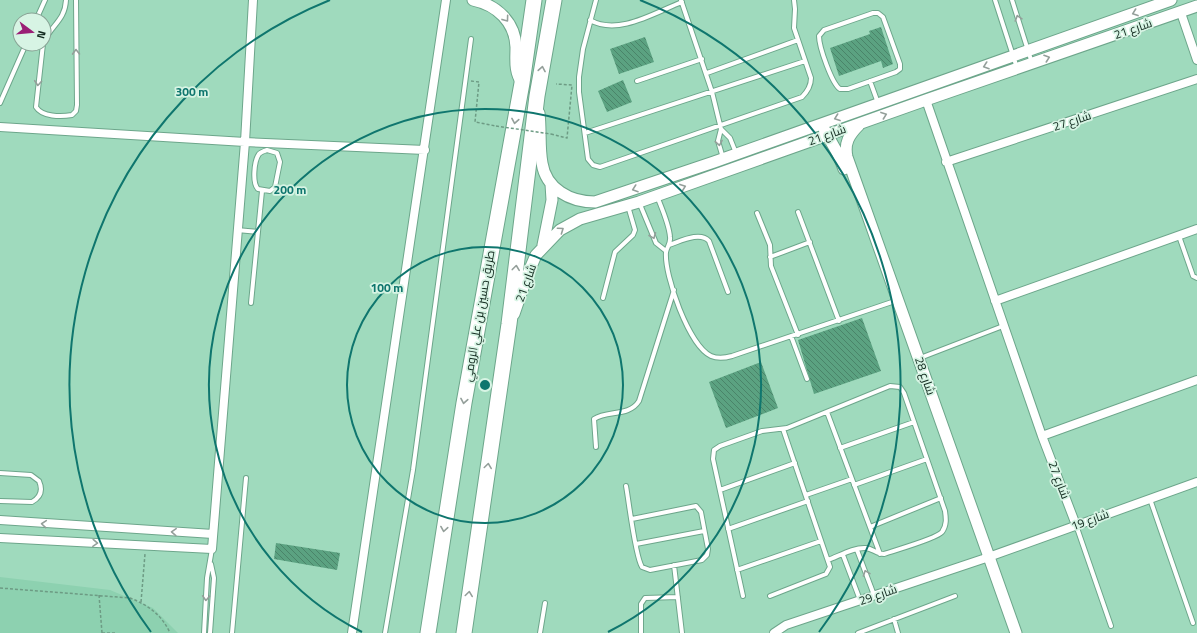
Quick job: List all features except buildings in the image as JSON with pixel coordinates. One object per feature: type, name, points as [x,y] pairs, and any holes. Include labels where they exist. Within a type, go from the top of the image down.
[{"type":"highway","name":"طريق حسين بن علي الرومي","points":[[428,633],[464,403],[522,83],[534,0]]},
{"type":"highway","points":[[464,633],[510,324],[537,96],[554,0]]},
{"type":"street","points":[[0,538],[212,550],[245,142],[253,0]]},
{"type":"street","points":[[352,633],[425,150],[446,0]]},
{"type":"street","points":[[474,0],[497,9],[509,23],[514,34],[516,46],[516,69],[522,83]]},
{"type":"street","name":"شارع 21","points":[[537,96],[542,165],[551,184],[562,194],[575,200],[595,202],[736,154],[1172,0]]},
{"type":"street","name":"شارع 21","points":[[510,324],[531,265],[543,246],[555,234],[569,224],[657,196],[862,122],[1181,13],[1197,6]]},
{"type":"street","points":[[1181,13],[1197,60]]},
{"type":"street","name":"شارع 27","points":[[946,162],[1197,79]]},
{"type":"street","name":"شارع 27","points":[[926,100],[946,162],[1042,436],[1076,525]]},
{"type":"street","name":"شارع 28","points":[[862,122],[849,137],[846,152],[919,359],[1010,633]]},
{"type":"street","name":"شارع 28","points":[[821,124],[842,161],[986,558],[1016,633]]},
{"type":"street","points":[[0,127],[245,142],[425,150]]},
{"type":"street","points":[[543,246],[552,200],[551,184]]},
{"type":"street","points":[[607,198],[606,206],[612,210]]},
{"type":"street","points":[[995,301],[1197,229]]},
{"type":"street","points":[[1042,436],[1197,380]]},
{"type":"street","name":"شارع 19","points":[[986,558],[1197,482]]},
{"type":"street","points":[[0,520],[213,534]]},
{"type":"street","name":"شارع 29","points":[[774,633],[786,625],[986,558]]},
{"type":"lane","points":[[40,12],[45,0]]},
{"type":"lane","points":[[52,29],[62,18],[66,8],[66,0]]},
{"type":"lane","points":[[43,52],[36,107],[38,112],[45,115],[72,115],[76,111],[77,105],[76,0]]},
{"type":"lane","points":[[596,0],[583,48],[579,77],[588,159],[593,165],[600,167],[720,127],[802,97],[811,84],[793,24],[796,10],[794,0]]},
{"type":"lane","points":[[995,0],[1018,68]]},
{"type":"lane","points":[[1012,0],[1032,64]]},
{"type":"lane","points":[[590,20],[600,25],[617,26],[681,1],[707,73],[720,127],[718,141],[723,158]]},
{"type":"lane","points":[[873,13],[881,14],[900,67],[896,72],[870,81],[844,90],[837,87],[820,44],[820,33],[873,13]]},
{"type":"lane","points":[[385,633],[413,470],[471,39]]},
{"type":"lane","points":[[707,73],[798,40]]},
{"type":"lane","points":[[0,103],[22,52]]},
{"type":"lane","points":[[637,81],[702,59]]},
{"type":"lane","points":[[585,133],[805,61]]},
{"type":"lane","points":[[870,81],[878,104]]},
{"type":"lane","points":[[720,127],[730,138],[736,154]]},
{"type":"lane","points":[[271,150],[277,153],[280,159],[276,184],[270,191],[262,191],[255,185],[257,158],[264,151],[271,150]]},
{"type":"lane","points":[[251,303],[262,191]]},
{"type":"lane","points":[[657,196],[670,236],[669,245],[666,251],[674,290],[692,337],[702,350],[711,356],[726,358],[790,336],[798,335],[892,302]]},
{"type":"lane","points":[[639,202],[656,243],[666,251]]},
{"type":"lane","points":[[604,298],[615,252],[633,236],[635,230],[628,206]]},
{"type":"lane","points":[[798,212],[839,321]]},
{"type":"lane","points":[[758,213],[770,245],[771,266],[798,335]]},
{"type":"lane","points":[[238,230],[258,232]]},
{"type":"lane","points":[[1178,235],[1193,276],[1197,278]]},
{"type":"lane","points":[[669,245],[699,236],[706,238],[709,242],[728,292]]},
{"type":"lane","points":[[770,256],[810,242]]},
{"type":"lane","points":[[596,447],[594,419],[599,416],[635,408],[674,290]]},
{"type":"lane","points":[[919,359],[1004,326]]},
{"type":"lane","points":[[790,336],[807,379]]},
{"type":"lane","points":[[743,596],[712,456],[717,448],[762,431],[783,429],[890,386],[896,385],[903,390],[941,498],[946,520],[944,529],[940,534],[880,554],[868,548],[857,550],[828,560]]},
{"type":"lane","points":[[827,412],[880,554]]},
{"type":"lane","points":[[840,448],[914,422]]},
{"type":"lane","points":[[770,596],[826,574],[830,567],[783,429]]},
{"type":"lane","points":[[854,485],[927,459]]},
{"type":"lane","points":[[720,490],[795,463]]},
{"type":"lane","points":[[0,473],[31,475],[39,480],[42,490],[40,495],[32,502],[0,501]]},
{"type":"lane","points":[[232,633],[246,478]]},
{"type":"lane","points":[[806,495],[852,478]]},
{"type":"lane","points":[[626,486],[640,564],[644,569],[702,560],[705,558],[708,549],[701,512],[698,508],[693,506],[632,519]]},
{"type":"lane","points":[[870,527],[941,498]]},
{"type":"lane","points":[[1150,499],[1192,623]]},
{"type":"lane","points":[[728,528],[808,501]]},
{"type":"lane","points":[[1076,525],[1111,626]]},
{"type":"lane","points":[[636,544],[704,531]]},
{"type":"lane","points":[[737,570],[821,541]]},
{"type":"lane","points":[[204,633],[207,578],[211,564],[212,550]]},
{"type":"lane","points":[[857,550],[874,596]]},
{"type":"lane","points":[[843,555],[860,600]]},
{"type":"lane","points":[[210,633],[214,578],[211,564]]},
{"type":"lane","points":[[674,565],[682,633]]},
{"type":"lane","points":[[858,633],[955,596]]},
{"type":"lane","points":[[641,633],[641,604],[645,598],[678,597]]},
{"type":"lane","points":[[540,633],[545,603]]},
{"type":"lane","points":[[894,619],[898,633]]},
{"type":"path","points":[[479,82],[475,122],[567,138],[572,85],[556,84]]},
{"type":"path","points":[[141,602],[146,546]]},
{"type":"path","points":[[0,588],[130,598],[141,602],[160,616],[170,633]]},
{"type":"path","points":[[99,595],[102,633],[116,633]]},
{"type":"shaded area","points":[[0,577],[110,590],[153,608],[178,633],[0,633]]}]
